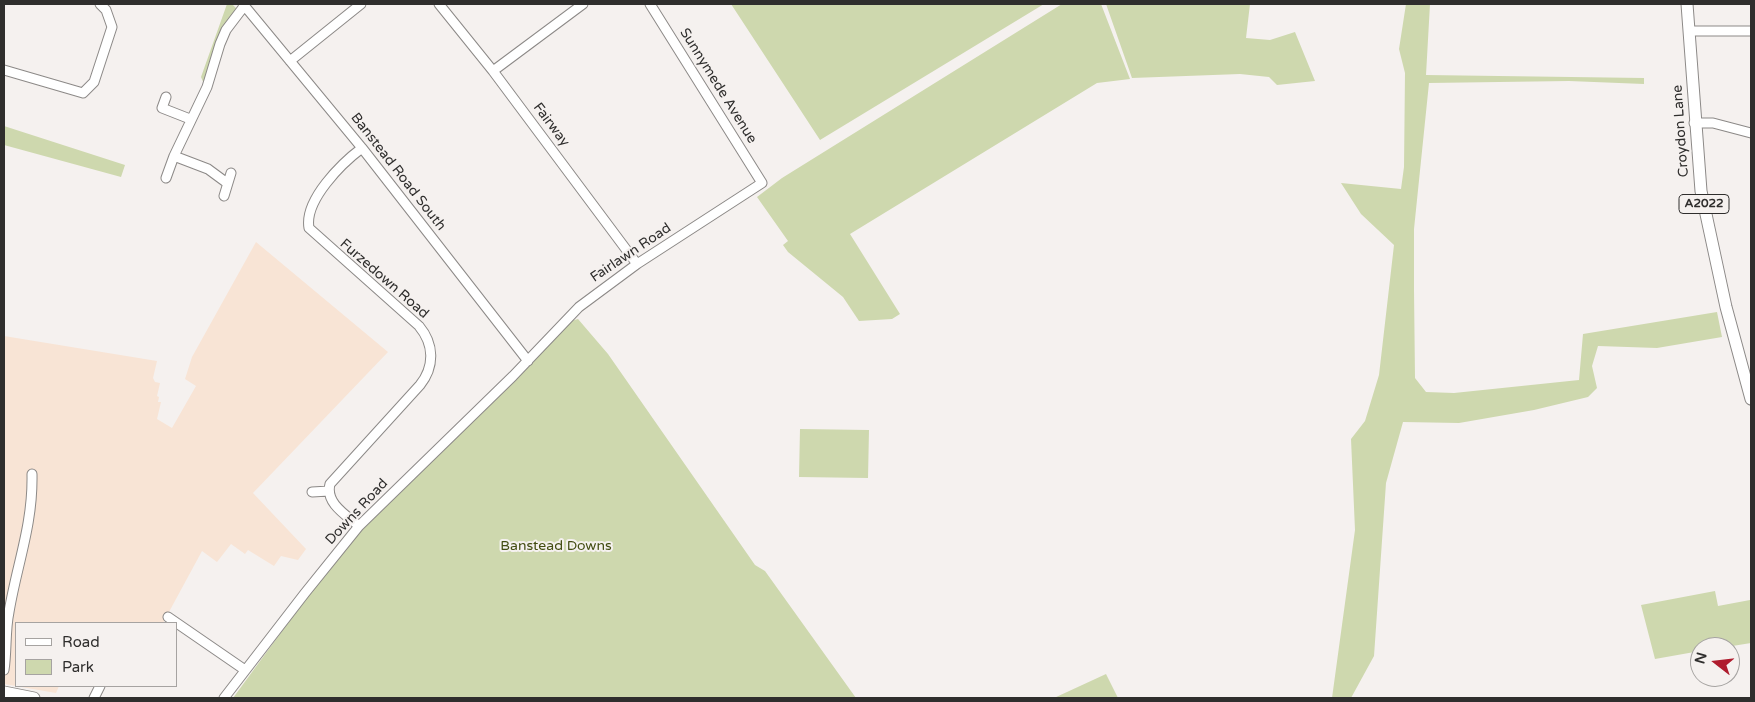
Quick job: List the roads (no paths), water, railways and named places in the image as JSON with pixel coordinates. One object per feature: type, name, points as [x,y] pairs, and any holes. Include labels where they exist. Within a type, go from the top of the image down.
[{"type":"main road","name":"Croydon Lane","points":[[1687,4],[1694,123],[1701,191],[1728,314],[1751,399]]},
{"type":"main road","points":[[4,692],[34,698]]},
{"type":"street","points":[[4,70],[83,93],[94,82],[112,27],[106,10],[100,4]]},
{"type":"street","points":[[166,178],[190,119],[207,87],[223,37],[244,4]]},
{"type":"street","name":"Banstead Road South","points":[[244,4],[362,148],[528,361]]},
{"type":"street","points":[[290,61],[361,4]]},
{"type":"street","name":"Fairway","points":[[439,4],[493,71],[637,264]]},
{"type":"street","points":[[493,71],[582,4]]},
{"type":"street","name":"Sunnymede Avenue","points":[[650,4],[762,183]]},
{"type":"street","points":[[1689,31],[1751,31]]},
{"type":"street","points":[[166,97],[162,108],[190,119]]},
{"type":"street","points":[[1694,123],[1713,122],[1751,133]]},
{"type":"street","name":"Furzedown Road","points":[[329,491],[330,484],[336,475],[420,384],[427,374],[431,363],[430,344],[419,326],[308,228],[310,212],[326,181],[362,148]]},
{"type":"street","points":[[174,156],[208,169],[227,183]]},
{"type":"street","points":[[224,196],[232,173]]},
{"type":"street","name":"Fairlawn Road","points":[[528,361],[579,307],[637,264],[762,183]]},
{"type":"street","name":"Downs Road","points":[[224,698],[359,526],[528,361]]},
{"type":"street","points":[[4,670],[9,612],[27,536],[32,474]]},
{"type":"street","points":[[312,492],[329,491],[332,501],[359,526]]},
{"type":"street","points":[[168,617],[175,622]]},
{"type":"street","points":[[178,624],[245,670]]},
{"type":"park label","name":"Banstead Downs","points":[[556,546]]}]
